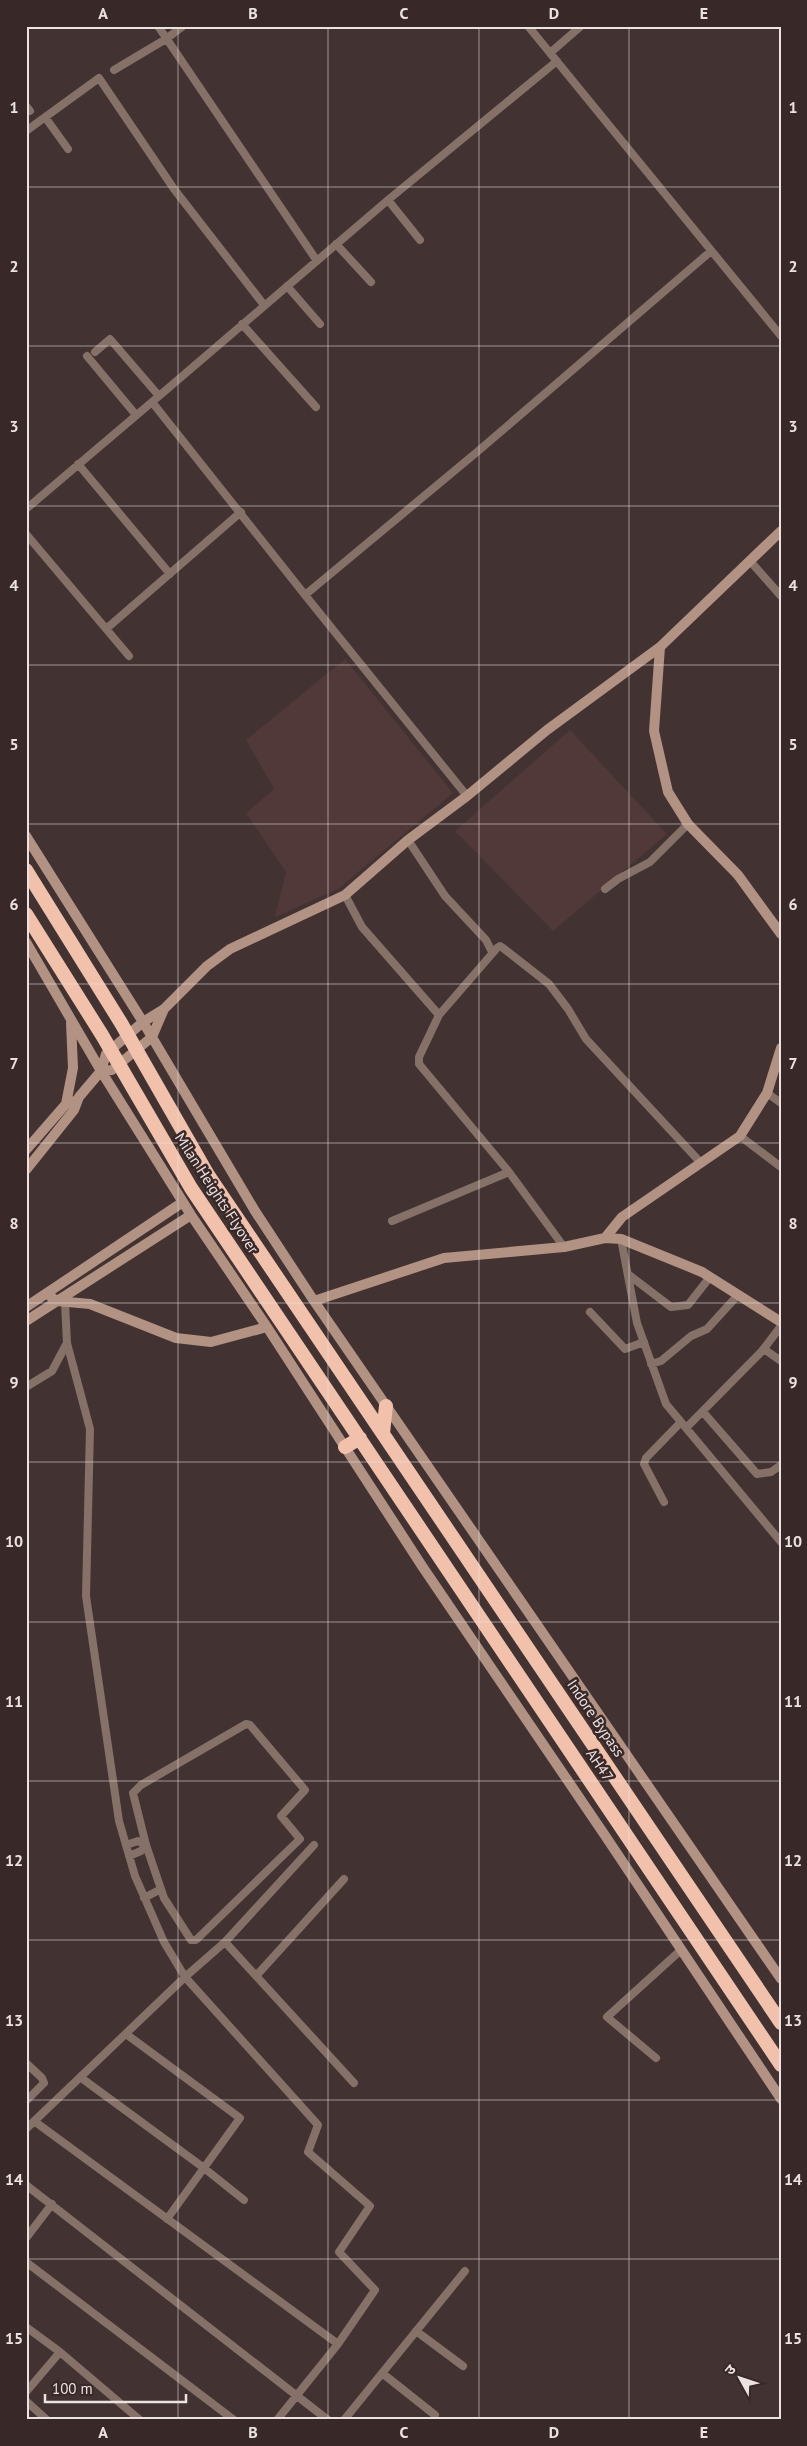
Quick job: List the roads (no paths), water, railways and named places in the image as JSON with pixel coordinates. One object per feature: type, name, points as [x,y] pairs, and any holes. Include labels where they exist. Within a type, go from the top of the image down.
[{"type":"highway","name":"Milan Heights Flyover","points":[[26,870],[121,1023],[208,1175],[383,1433]]},
{"type":"highway","name":"Milan Heights Flyover","points":[[26,914],[102,1035],[191,1188],[391,1484]]},
{"type":"highway","points":[[383,1433],[386,1406]]},
{"type":"highway","name":"Indore Bypass","points":[[383,1433],[781,2023]]},
{"type":"highway","points":[[345,1447],[360,1438]]},
{"type":"highway","name":"AH47","points":[[391,1484],[781,2065]]},
{"type":"street","points":[[158,26],[317,261]]},
{"type":"street","points":[[114,70],[166,39],[183,26]]},
{"type":"street","points":[[528,26],[710,252],[781,336]]},
{"type":"street","points":[[550,54],[581,26]]},
{"type":"street","points":[[26,509],[388,200],[557,61]]},
{"type":"street","points":[[26,131],[99,78],[174,189],[264,305]]},
{"type":"street","points":[[45,117],[68,149]]},
{"type":"street","points":[[388,200],[420,240]]},
{"type":"street","points":[[336,244],[371,282]]},
{"type":"street","points":[[305,594],[477,452],[710,252]]},
{"type":"street","points":[[287,286],[320,324]]},
{"type":"street","points":[[242,324],[316,407]]},
{"type":"street","points":[[95,352],[110,339],[159,396]]},
{"type":"street","points":[[87,356],[136,415]]},
{"type":"street","points":[[152,402],[467,796]]},
{"type":"street","points":[[78,464],[170,574]]},
{"type":"street","points":[[106,629],[241,512]]},
{"type":"street","points":[[26,1170],[74,1110],[79,1097],[101,1071],[106,1054],[143,1022],[164,1009],[207,966],[230,949],[345,895],[408,840],[467,796],[547,730],[660,647],[781,531]]},
{"type":"street","points":[[26,534],[129,656]]},
{"type":"street","points":[[750,561],[781,596]]},
{"type":"street","points":[[660,647],[654,731],[668,792],[688,824],[738,876],[781,934]]},
{"type":"street","points":[[605,889],[618,879],[650,862],[688,824]]},
{"type":"street","points":[[26,836],[143,1022],[255,1210],[314,1302],[781,1979]]},
{"type":"street","points":[[408,840],[445,896],[486,940],[492,952]]},
{"type":"street","points":[[345,895],[362,927],[439,1015]]},
{"type":"street","points":[[26,942],[101,1071],[191,1215],[267,1327],[427,1574],[781,2099]]},
{"type":"street","points":[[564,1247],[509,1172],[419,1064],[419,1057],[439,1015],[492,952],[500,946],[549,984],[568,1009],[586,1039],[701,1163]]},
{"type":"street","points":[[101,1071],[112,1070],[152,1038],[164,1009]]},
{"type":"street","points":[[66,1104],[73,1068],[70,1017]]},
{"type":"street","points":[[605,1238],[622,1217],[740,1136],[767,1093],[781,1048]]},
{"type":"street","points":[[767,1093],[781,1103]]},
{"type":"street","points":[[26,1150],[66,1104],[79,1097]]},
{"type":"street","points":[[740,1136],[781,1167]]},
{"type":"street","points":[[392,1220],[509,1172]]},
{"type":"street","points":[[26,1307],[183,1202]]},
{"type":"street","points":[[26,1321],[61,1302],[191,1215]]},
{"type":"street","points":[[314,1302],[444,1258],[564,1247],[605,1238],[621,1240],[710,1277],[779,1319],[764,1349],[703,1412],[683,1425],[646,1458],[644,1464],[664,1502]]},
{"type":"street","points":[[621,1240],[637,1323],[666,1404],[781,1542]]},
{"type":"street","points":[[628,1275],[671,1307],[688,1305],[710,1277]]},
{"type":"street","points":[[47,1294],[61,1302],[90,1304],[176,1338],[211,1342],[267,1327]]},
{"type":"street","points":[[651,1364],[661,1361],[691,1336],[707,1329],[738,1295]]},
{"type":"street","points":[[61,1302],[67,1343],[90,1429],[86,1596],[119,1821],[129,1856],[144,1898],[164,1942],[185,1976],[318,2125],[308,2152],[370,2206],[339,2252],[375,2290],[338,2344],[277,2420]]},
{"type":"street","points":[[590,1312],[625,1349],[644,1342]]},
{"type":"street","points":[[26,1388],[52,1371],[67,1343]]},
{"type":"street","points":[[764,1349],[781,1361]]},
{"type":"street","points":[[703,1412],[757,1474],[770,1472],[781,1465]]},
{"type":"street","points":[[246,1724],[250,1725],[304,1790],[281,1816],[300,1836],[300,1840],[196,1940],[189,1938],[166,1902],[146,1845],[133,1798],[136,1789],[246,1724]]},
{"type":"street","points":[[126,1844],[138,1841],[146,1845]]},
{"type":"street","points":[[129,1856],[141,1851],[146,1845]]},
{"type":"street","points":[[26,2129],[185,1976],[225,1942],[314,1845]]},
{"type":"street","points":[[256,1976],[344,1879]]},
{"type":"street","points":[[144,1898],[161,1889]]},
{"type":"street","points":[[225,1942],[354,2084]]},
{"type":"street","points":[[656,2058],[607,2017],[681,1950]]},
{"type":"street","points":[[126,2034],[240,2118],[167,2219]]},
{"type":"street","points":[[26,2063],[42,2078],[44,2083],[26,2101]]},
{"type":"street","points":[[80,2078],[204,2168],[244,2200]]},
{"type":"street","points":[[34,2121],[338,2344]]},
{"type":"street","points":[[26,2185],[328,2420]]},
{"type":"street","points":[[26,2238],[52,2204]]},
{"type":"street","points":[[26,2262],[234,2420]]},
{"type":"street","points":[[344,2420],[465,2271]]},
{"type":"street","points":[[26,2327],[60,2352],[137,2419]]},
{"type":"street","points":[[416,2331],[463,2366]]},
{"type":"street","points":[[26,2392],[60,2352]]},
{"type":"street","points":[[382,2373],[435,2415]]},
{"type":"street","points":[[26,2401],[47,2420]]}]
